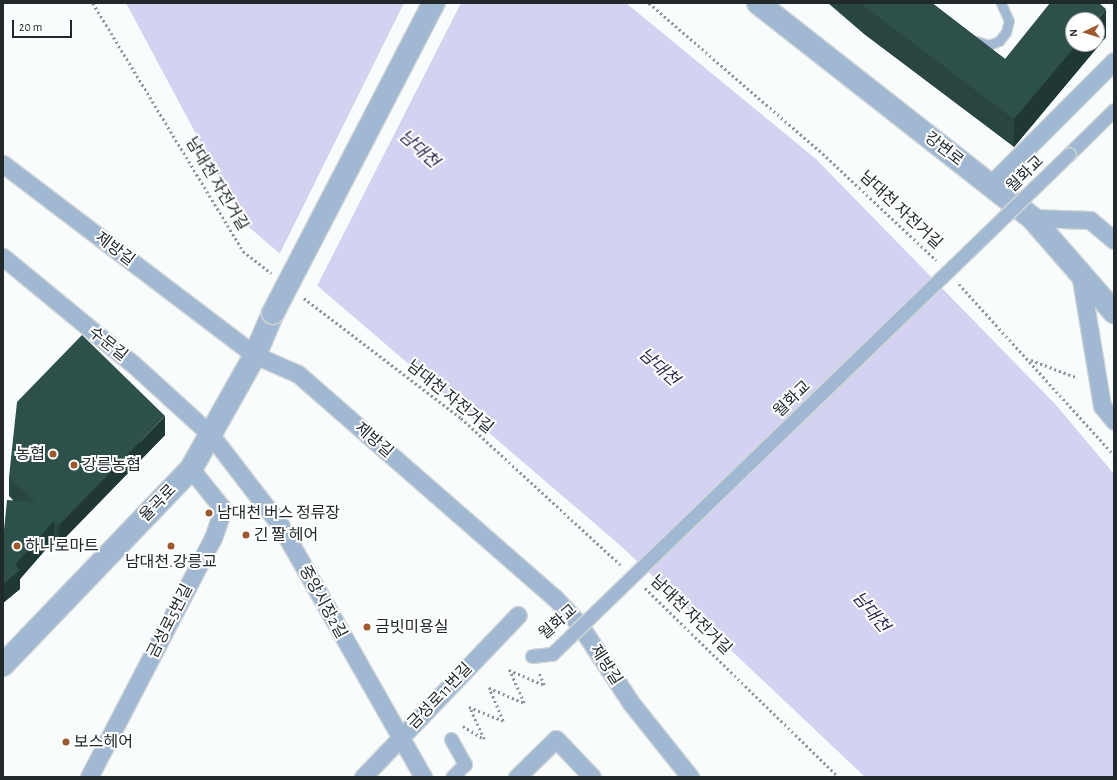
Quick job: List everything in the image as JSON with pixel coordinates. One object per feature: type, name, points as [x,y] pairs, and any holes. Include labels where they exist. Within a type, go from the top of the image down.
[{"type":"street","name":"율곡로","points":[[3,665],[191,468],[254,355],[273,313],[434,3]]},
{"type":"street","name":"강변로","points":[[758,3],[1032,218],[1114,312]]},
{"type":"street","points":[[990,185],[1114,61]]},
{"type":"street","name":"월화교","points":[[532,656],[552,654],[1114,110]]},
{"type":"street","name":"제방길","points":[[3,164],[254,355],[298,374],[554,597],[579,624],[631,703],[690,777]]},
{"type":"street","points":[[1032,218],[1090,220],[1114,240]]},
{"type":"street","name":"수문길","points":[[3,257],[133,364],[210,434]]},
{"type":"street","points":[[1080,273],[1100,386],[1102,406],[1114,421]]},
{"type":"street","name":"중앙시장2길","points":[[210,434],[280,525],[400,738],[424,777]]},
{"type":"street","name":"금성로5번길","points":[[89,777],[213,538],[223,509],[191,468]]},
{"type":"street","name":"금성로11번길","points":[[363,777],[518,615]]},
{"type":"street","points":[[452,777],[464,764],[455,733]]},
{"type":"street","points":[[517,777],[556,739],[592,777]]},
{"type":"lane","points":[[967,34],[979,44],[999,41],[1009,21],[1001,3]]},
{"type":"path","name":"남대천 자전거길","points":[[94,3],[243,251],[274,275]]},
{"type":"path","name":"남대천 자전거길","points":[[649,3],[819,150],[940,264]]},
{"type":"path","points":[[956,281],[1030,360],[1114,455]]},
{"type":"path","name":"남대천 자전거길","points":[[299,294],[461,418],[624,568]]},
{"type":"path","points":[[1030,360],[1100,386]]},
{"type":"path","name":"남대천 자전거길","points":[[641,584],[840,777]]},
{"type":"path","points":[[455,733],[456,722],[484,738],[470,707],[503,721],[489,688],[524,702],[509,670],[544,684],[532,656]]},
{"type":"water","name":"남대천","points":[[126,3],[626,3],[816,159],[1056,405],[1114,474],[1114,777],[865,777],[621,546],[243,222]]},
{"type":"pier","points":[[404,3],[461,3],[316,288],[279,255]]},
{"type":"building","points":[[860,3],[932,3],[1005,59],[1050,3],[1099,3],[1106,9],[1104,12],[1065,12],[1065,52],[1070,52],[1014,119]]},
{"type":"building","name":"강릉농협","points":[[82,335],[165,416],[59,525],[54,521],[15,565],[20,570],[3,584],[3,540],[7,500],[35,502],[9,477],[17,402]]},
{"type":"place","name":"농협","points":[[53,454]]},
{"type":"place","name":"강릉농협","points":[[74,465]]},
{"type":"place","name":"남대천 버스 정류장","points":[[209,513]]},
{"type":"place","name":"긴 짤 헤어","points":[[246,535]]},
{"type":"place","name":"하나로마트","points":[[17,546]]},
{"type":"place","name":"남대천.강릉교","points":[[171,546]]},
{"type":"place","name":"금빗미용실","points":[[367,627]]},
{"type":"place","name":"보스헤어","points":[[66,742]]}]
